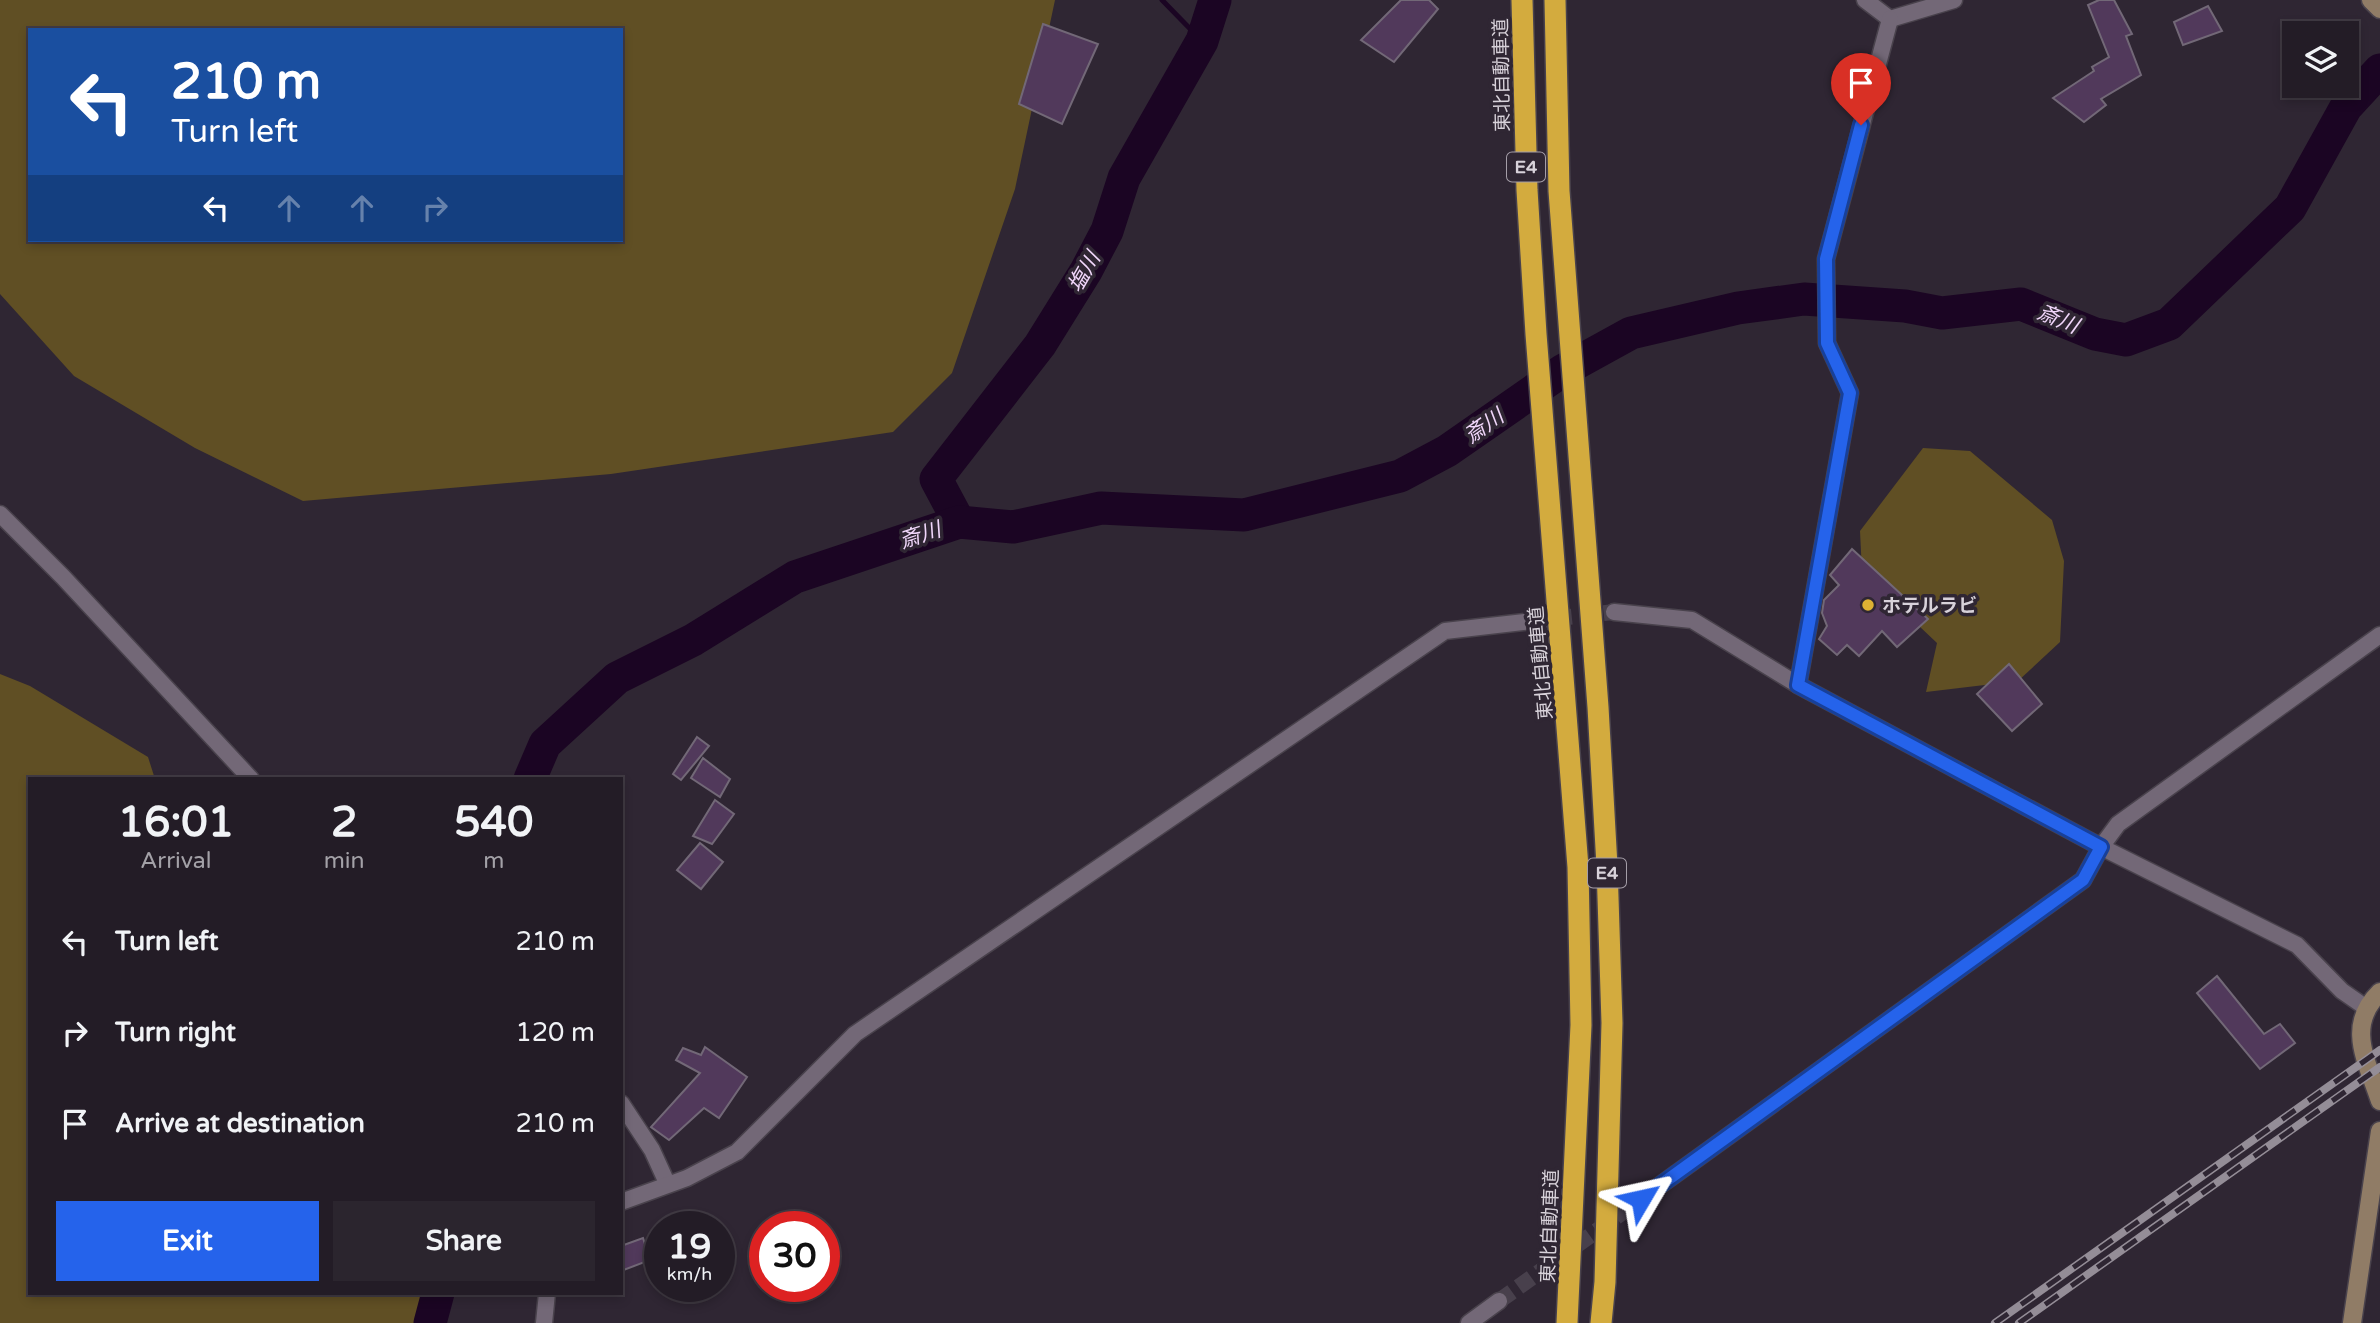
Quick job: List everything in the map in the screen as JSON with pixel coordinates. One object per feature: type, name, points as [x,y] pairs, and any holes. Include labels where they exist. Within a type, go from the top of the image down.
[{"type":"highway","name":"東北自動車道","points":[[1522,0],[1527,190],[1542,439],[1578,867],[1580,1025],[1567,1323]]},
{"type":"highway","name":"E4","points":[[1555,0],[1559,191],[1598,707],[1611,984],[1608,1184],[1601,1323]]},
{"type":"street","points":[[1865,0],[1890,19]]},
{"type":"street","points":[[1890,19],[1954,0]]},
{"type":"street","points":[[2371,0],[2380,9]]},
{"type":"street","points":[[1798,685],[1850,393],[1827,343],[1826,259],[1890,19]]},
{"type":"street","points":[[0,514],[63,577],[249,777]]},
{"type":"street","points":[[1614,612],[1692,620],[1798,685],[2101,847],[2297,944],[2342,991],[2365,1007]]},
{"type":"street","points":[[623,1201],[667,1183],[687,1178],[737,1152],[855,1034],[1446,631],[1532,621]]},
{"type":"street","points":[[1641,1199],[2083,880],[2101,847],[2118,824],[2380,635]]},
{"type":"street","points":[[2380,992],[2365,1007],[2360,1041],[2380,1101]]},
{"type":"street","points":[[623,1107],[652,1150],[667,1183]]},
{"type":"street","points":[[2352,1323],[2380,1131]]},
{"type":"street","points":[[544,1323],[547,1295]]},
{"type":"street","points":[[1469,1323],[1500,1301]]},
{"type":"shaded area","points":[[0,0],[1055,0],[1015,189],[952,373],[893,432],[611,474],[303,501],[195,448],[74,376],[0,294]]},
{"type":"shaded area","points":[[1923,448],[1970,451],[2052,520],[2064,561],[2060,642],[2018,681],[1926,692],[1937,643],[1862,572],[1860,531]]},
{"type":"shaded area","points":[[0,674],[30,686],[148,757],[154,777],[28,777],[28,1295],[428,1295],[431,1306],[426,1323],[0,1323]]},
{"type":"building","points":[[1401,0],[1429,0],[1438,9],[1394,62],[1361,40]]},
{"type":"building","points":[[2099,0],[2114,0],[2132,34],[2126,36],[2141,75],[2101,99],[2106,105],[2084,122],[2053,98],[2094,71],[2092,67],[2109,57],[2088,5]]},
{"type":"building","points":[[2208,6],[2222,31],[2183,45],[2174,22]]},
{"type":"building","points":[[1043,24],[1098,44],[1062,124],[1019,104]]},
{"type":"building","points":[[1852,549],[1928,619],[1897,647],[1882,631],[1859,656],[1847,645],[1837,655],[1819,639],[1827,626],[1822,613],[1824,600],[1839,585],[1830,575]]},
{"type":"building","points":[[2009,664],[2042,704],[2012,731],[1977,694]]},
{"type":"building","points":[[697,737],[709,746],[681,780],[673,774]]},
{"type":"building","points":[[703,758],[730,779],[720,797],[691,778]]},
{"type":"building","points":[[715,800],[734,814],[712,844],[693,836]]},
{"type":"building","points":[[700,843],[723,862],[701,889],[677,870]]},
{"type":"building","points":[[2217,976],[2264,1034],[2280,1024],[2295,1043],[2260,1069],[2197,993]]},
{"type":"building","points":[[705,1047],[747,1077],[719,1118],[704,1108],[669,1140],[651,1127],[700,1073],[676,1060],[683,1048],[701,1055]]},
{"type":"building","points":[[643,1238],[644,1262],[623,1270],[623,1245]]},
{"type":"waterway","points":[[1162,0],[1202,41]]},
{"type":"waterway","name":"塩川","points":[[959,522],[936,479],[1040,345],[1086,271],[1107,231],[1124,178],[1202,41],[1215,0]]},
{"type":"waterway","name":"斎川","points":[[531,777],[545,744],[617,678],[693,640],[795,577],[959,522],[1013,527],[1101,508],[1244,515],[1400,476],[1447,451],[1562,371],[1631,333],[1738,308],[1804,299],[1905,306],[1942,313],[2021,304],[2095,334],[2126,340],[2169,324],[2290,208],[2346,107],[2380,70]]},
{"type":"waterway","name":"斎川","points":[[430,1323],[437,1295]]},
{"type":"tunnel","points":[[1532,621],[1614,612]]},
{"type":"tunnel","points":[[1499,1301],[1641,1199]]},
{"type":"railway","points":[[1995,1323],[2380,1050]]},
{"type":"railway","points":[[2019,1323],[2380,1067]]},
{"type":"place","name":"ホテルラビ","points":[[1868,605]]},
{"type":"route","points":[[1641,1199],[2083,880],[2101,847],[1798,685],[1850,393],[1827,343],[1826,259],[1861,125]]}]
